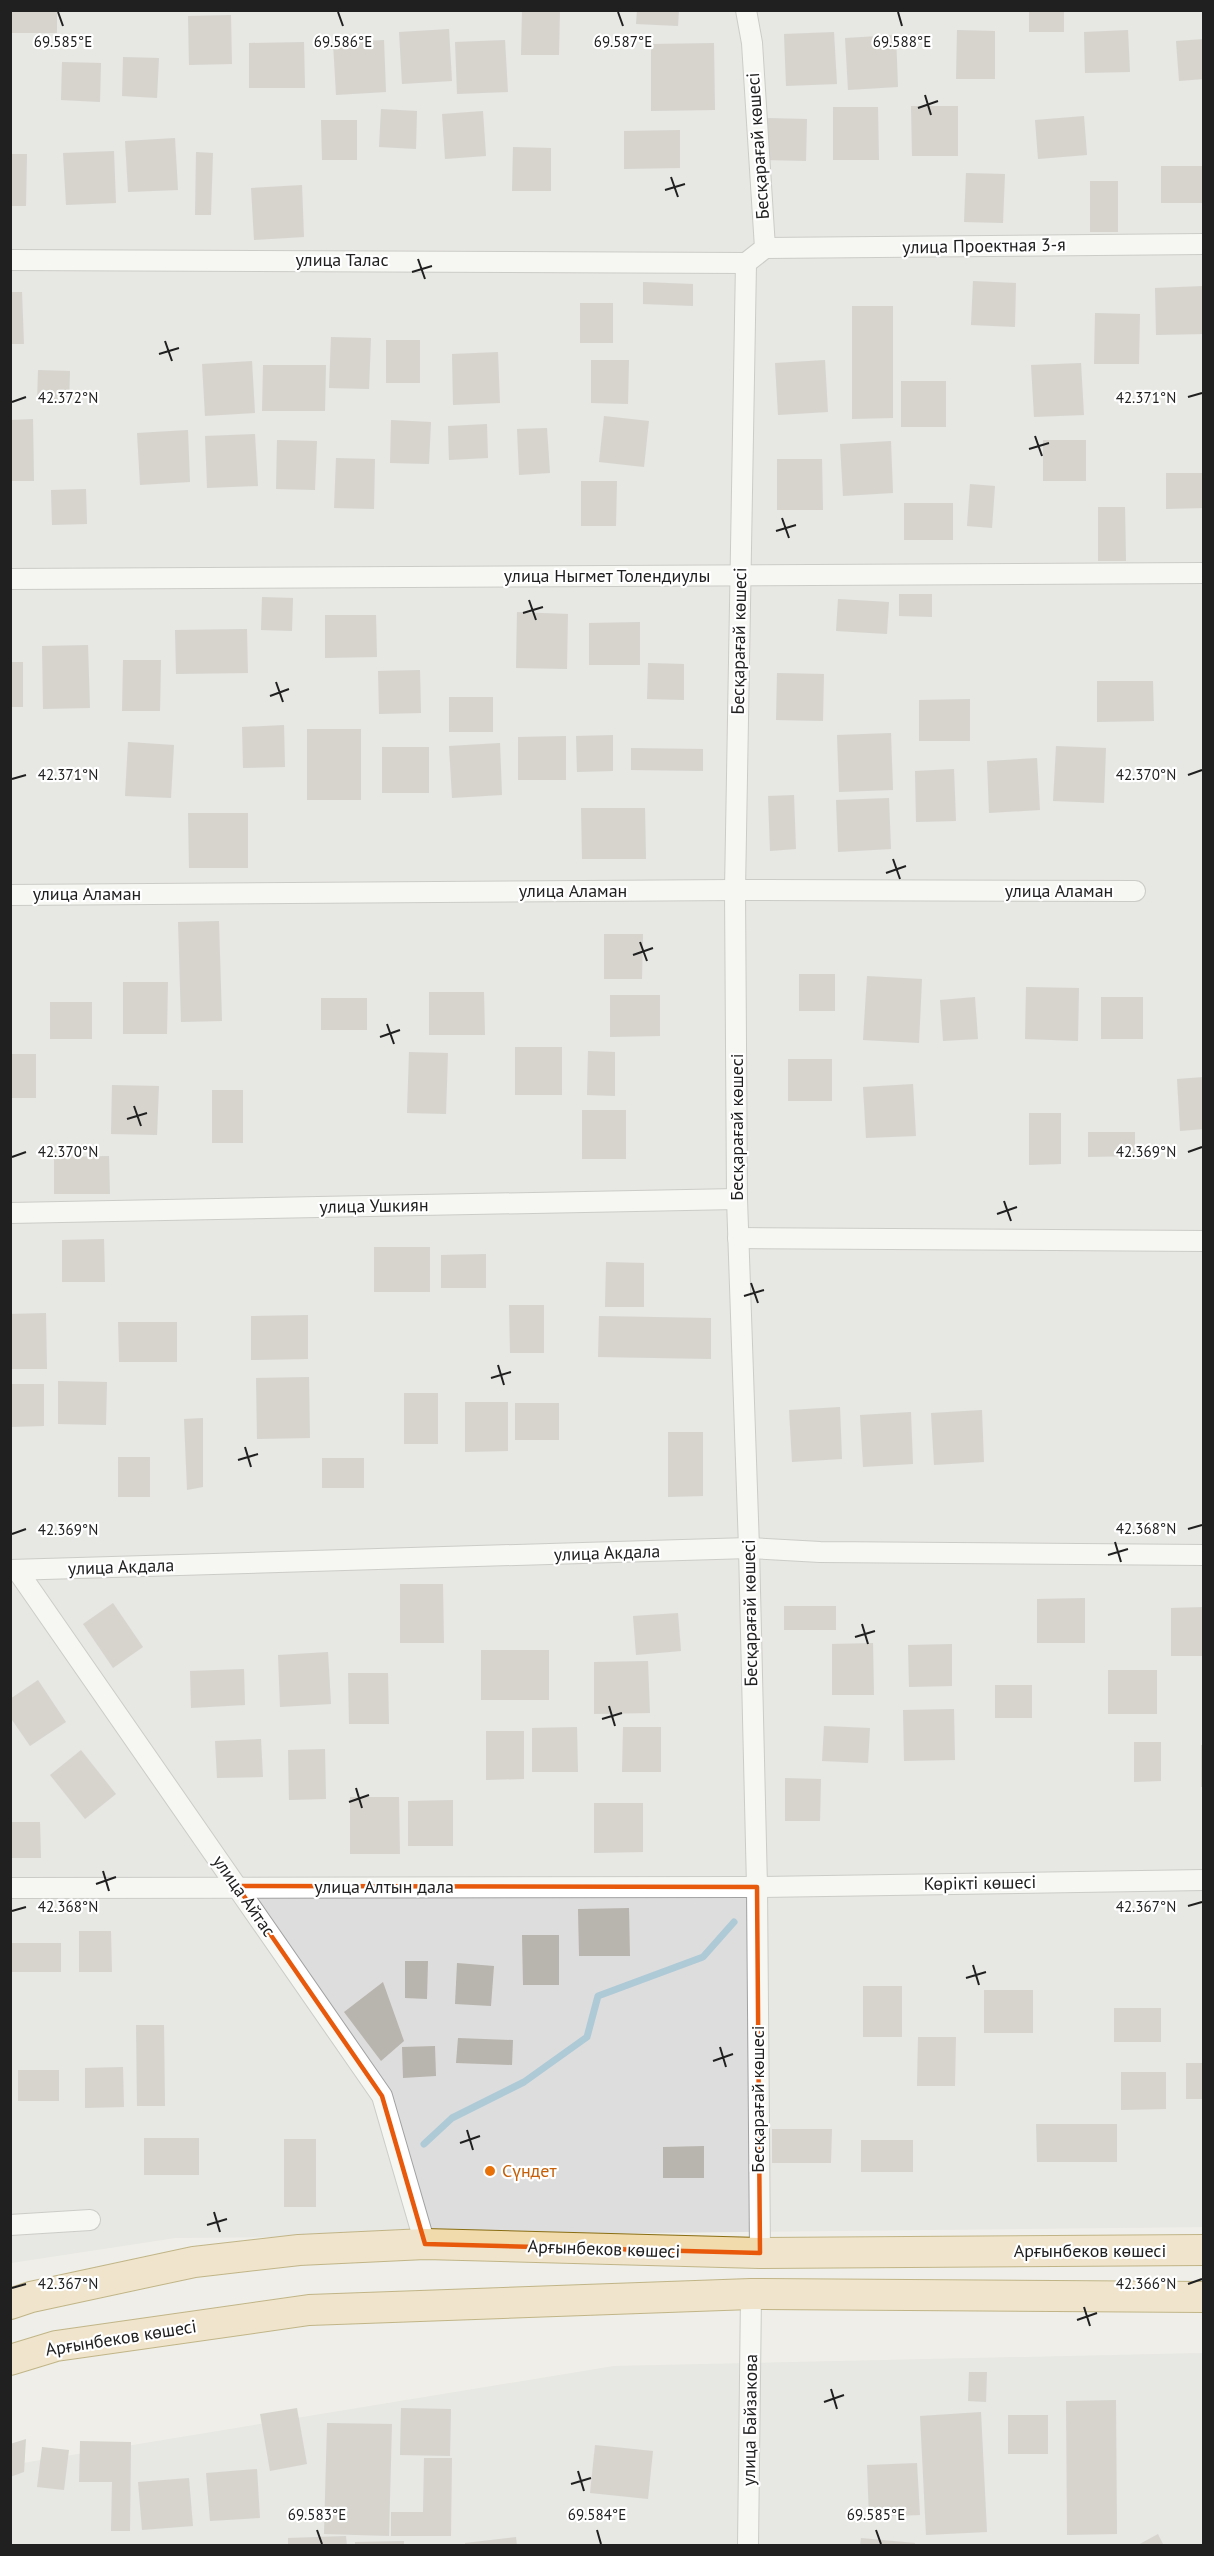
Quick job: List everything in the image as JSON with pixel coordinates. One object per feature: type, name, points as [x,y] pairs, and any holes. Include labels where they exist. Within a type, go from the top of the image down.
[{"type":"main road","name":"Арғынбеков көшесі","points":[[10,2304],[32,2297],[194,2262],[299,2250],[425,2244],[760,2253],[1203,2250]]},
{"type":"main road","points":[[933,2294],[935,2252]]},
{"type":"main road","name":"Арғынбеков көшесі","points":[[10,2360],[56,2346],[309,2310],[751,2294],[1203,2297]]},
{"type":"street","name":"Бесқарағай көшесі","points":[[746,10],[752,43],[765,248]]},
{"type":"street","name":"улица Проектная 3-я","points":[[765,248],[1203,244]]},
{"type":"street","points":[[746,263],[765,248]]},
{"type":"street","name":"улица Талас","points":[[10,260],[746,263]]},
{"type":"street","name":"Бесқарағай көшесі","points":[[746,263],[735,890],[737,1199],[749,1548],[757,1887],[760,2253]]},
{"type":"street","name":"улица Ныгмет Толендиулы","points":[[10,579],[1203,573]]},
{"type":"street","name":"улица Аламан","points":[[10,895],[735,890],[1135,891]]},
{"type":"street","name":"улица Ушкиян","points":[[10,1213],[737,1199]]},
{"type":"street","points":[[738,1238],[1203,1241]]},
{"type":"street","name":"улица Акдала","points":[[14,1570],[749,1548],[820,1552],[1203,1555]]},
{"type":"street","name":"улица Айтас","points":[[14,1570],[382,2096],[425,2244]]},
{"type":"street","name":"Көрікті көшесі","points":[[757,1887],[1203,1880]]},
{"type":"street","name":"улица Алтын дала","points":[[10,1888],[757,1887]]},
{"type":"street","points":[[10,2225],[90,2220]]},
{"type":"street","name":"улица Байзакова","points":[[748,2546],[751,2294]]},
{"type":"highlighted area","points":[[237,1886],[757,1887],[760,2253],[425,2244],[382,2096]]},
{"type":"shaded area","points":[[11,11],[1203,11],[1203,2227],[175,2238],[11,2263]]},
{"type":"shaded area","points":[[1203,2353],[1203,2545],[11,2546],[11,2465],[614,2366]]},
{"type":"building","points":[[10,10],[57,10],[57,33],[10,33]]},
{"type":"building","points":[[522,10],[560,10],[559,55],[521,55]]},
{"type":"building","points":[[637,10],[679,10],[678,26],[636,24]]},
{"type":"building","points":[[1029,10],[1064,10],[1064,32],[1029,32]]},
{"type":"building","points":[[231,15],[232,64],[189,65],[188,16]]},
{"type":"building","points":[[449,29],[452,81],[402,84],[399,32]]},
{"type":"building","points":[[957,30],[995,31],[995,79],[956,79]]},
{"type":"building","points":[[1128,30],[1130,72],[1085,73],[1084,32]]},
{"type":"building","points":[[834,32],[837,84],[786,86],[784,34]]},
{"type":"building","points":[[896,35],[898,87],[848,90],[845,38]]},
{"type":"building","points":[[1204,39],[1204,79],[1179,81],[1176,41]]},
{"type":"building","points":[[384,40],[386,92],[336,95],[333,43]]},
{"type":"building","points":[[505,40],[508,92],[457,94],[455,42]]},
{"type":"building","points":[[304,42],[305,88],[249,88],[249,43]]},
{"type":"building","points":[[714,43],[715,110],[651,111],[651,44]]},
{"type":"building","points":[[123,57],[159,58],[157,98],[122,96]]},
{"type":"building","points":[[62,62],[101,63],[100,102],[61,100]]},
{"type":"building","points":[[911,106],[958,106],[958,156],[912,156]]},
{"type":"building","points":[[833,107],[878,107],[879,160],[833,160]]},
{"type":"building","points":[[381,109],[417,111],[416,149],[379,147]]},
{"type":"building","points":[[483,111],[486,156],[445,159],[442,114]]},
{"type":"building","points":[[1084,116],[1087,155],[1038,159],[1035,120]]},
{"type":"building","points":[[767,118],[807,119],[806,161],[766,160]]},
{"type":"building","points":[[321,120],[357,120],[357,160],[322,160]]},
{"type":"building","points":[[680,130],[680,168],[624,169],[624,131]]},
{"type":"building","points":[[175,138],[178,190],[128,192],[125,141]]},
{"type":"building","points":[[513,147],[551,148],[551,191],[512,191]]},
{"type":"building","points":[[114,151],[116,203],[66,205],[63,153]]},
{"type":"building","points":[[196,152],[213,153],[211,215],[195,215]]},
{"type":"building","points":[[10,154],[27,154],[26,206],[10,206]]},
{"type":"building","points":[[1161,166],[1204,166],[1204,203],[1161,203]]},
{"type":"building","points":[[966,173],[1005,174],[1003,223],[964,222]]},
{"type":"building","points":[[1090,181],[1118,181],[1118,232],[1090,232]]},
{"type":"building","points":[[302,185],[304,237],[254,240],[251,188]]},
{"type":"building","points":[[973,281],[1016,283],[1015,327],[971,325]]},
{"type":"building","points":[[643,282],[693,284],[693,306],[643,304]]},
{"type":"building","points":[[1203,286],[1204,334],[1156,335],[1155,288]]},
{"type":"building","points":[[10,292],[22,292],[24,344],[10,344]]},
{"type":"building","points":[[580,303],[613,303],[613,343],[580,343]]},
{"type":"building","points":[[852,306],[893,306],[893,418],[852,419]]},
{"type":"building","points":[[1095,313],[1140,314],[1139,364],[1094,364]]},
{"type":"building","points":[[331,337],[371,338],[369,389],[329,388]]},
{"type":"building","points":[[386,340],[420,340],[420,383],[386,383]]},
{"type":"building","points":[[498,352],[500,403],[453,405],[452,354]]},
{"type":"building","points":[[591,360],[629,360],[628,404],[591,403]]},
{"type":"building","points":[[825,360],[828,412],[778,415],[775,363]]},
{"type":"building","points":[[252,361],[255,413],[205,416],[202,364]]},
{"type":"building","points":[[1081,363],[1084,415],[1034,417],[1031,365]]},
{"type":"building","points":[[263,365],[326,365],[325,411],[262,411]]},
{"type":"building","points":[[38,370],[70,371],[69,403],[37,402]]},
{"type":"building","points":[[901,381],[946,381],[946,427],[901,427]]},
{"type":"building","points":[[604,416],[649,421],[644,467],[599,462]]},
{"type":"building","points":[[33,419],[34,481],[10,481],[10,420]]},
{"type":"building","points":[[391,420],[431,422],[429,464],[390,463]]},
{"type":"building","points":[[487,424],[488,458],[449,460],[448,426]]},
{"type":"building","points":[[547,428],[550,473],[519,475],[517,429]]},
{"type":"building","points":[[188,430],[190,482],[140,485],[137,433]]},
{"type":"building","points":[[255,434],[258,486],[207,488],[205,436]]},
{"type":"building","points":[[277,440],[317,441],[315,490],[276,489]]},
{"type":"building","points":[[1043,440],[1086,440],[1086,481],[1043,481]]},
{"type":"building","points":[[891,441],[893,493],[843,496],[840,444]]},
{"type":"building","points":[[336,458],[375,459],[374,509],[334,508]]},
{"type":"building","points":[[777,459],[822,459],[823,510],[777,510]]},
{"type":"building","points":[[1166,473],[1204,473],[1204,508],[1166,509]]},
{"type":"building","points":[[581,481],[617,481],[616,526],[581,526]]},
{"type":"building","points":[[970,484],[995,486],[992,528],[967,526]]},
{"type":"building","points":[[86,489],[87,524],[52,525],[51,490]]},
{"type":"building","points":[[904,503],[953,503],[953,540],[904,540]]},
{"type":"building","points":[[1098,507],[1125,507],[1126,561],[1098,561]]},
{"type":"building","points":[[899,594],[932,594],[932,617],[899,616]]},
{"type":"building","points":[[262,597],[293,598],[292,631],[261,630]]},
{"type":"building","points":[[838,599],[889,602],[887,634],[836,631]]},
{"type":"building","points":[[517,612],[568,614],[567,669],[516,668]]},
{"type":"building","points":[[325,615],[376,615],[377,657],[325,658]]},
{"type":"building","points":[[640,622],[640,665],[589,665],[589,623]]},
{"type":"building","points":[[247,629],[248,673],[176,674],[175,630]]},
{"type":"building","points":[[88,645],[90,708],[43,709],[42,646]]},
{"type":"building","points":[[123,660],[161,660],[160,711],[122,711]]},
{"type":"building","points":[[10,662],[23,662],[23,707],[10,707]]},
{"type":"building","points":[[648,663],[684,664],[684,700],[647,699]]},
{"type":"building","points":[[420,670],[421,713],[379,714],[378,671]]},
{"type":"building","points":[[777,673],[824,674],[823,721],[776,720]]},
{"type":"building","points":[[1097,681],[1153,681],[1154,721],[1097,722]]},
{"type":"building","points":[[449,697],[493,697],[493,732],[449,732]]},
{"type":"building","points":[[970,699],[970,741],[919,741],[919,700]]},
{"type":"building","points":[[284,725],[285,767],[243,768],[242,727]]},
{"type":"building","points":[[307,729],[361,729],[361,800],[307,800]]},
{"type":"building","points":[[891,733],[893,790],[839,792],[837,735]]},
{"type":"building","points":[[613,735],[613,771],[577,772],[576,736]]},
{"type":"building","points":[[566,736],[566,780],[518,780],[518,737]]},
{"type":"building","points":[[128,742],[174,745],[171,798],[125,796]]},
{"type":"building","points":[[500,743],[502,795],[452,798],[449,746]]},
{"type":"building","points":[[1056,746],[1106,748],[1104,803],[1053,801]]},
{"type":"building","points":[[382,747],[429,747],[429,793],[382,793]]},
{"type":"building","points":[[631,748],[703,749],[703,771],[631,770]]},
{"type":"building","points":[[1037,758],[1040,810],[989,813],[987,761]]},
{"type":"building","points":[[954,769],[956,821],[916,822],[915,771]]},
{"type":"building","points":[[794,795],[796,849],[770,851],[768,796]]},
{"type":"building","points":[[889,798],[891,849],[838,852],[836,800]]},
{"type":"building","points":[[581,808],[645,808],[646,859],[582,859]]},
{"type":"building","points":[[188,813],[248,813],[248,868],[189,868]]},
{"type":"building","points":[[219,921],[222,1021],[181,1022],[178,922]]},
{"type":"building","points":[[604,934],[643,934],[642,979],[604,979]]},
{"type":"building","points":[[799,974],[835,974],[835,1011],[799,1011]]},
{"type":"building","points":[[867,976],[922,979],[919,1043],[863,1040]]},
{"type":"building","points":[[123,982],[168,982],[167,1034],[123,1034]]},
{"type":"building","points":[[1026,987],[1079,988],[1078,1041],[1025,1039]]},
{"type":"building","points":[[429,992],[484,992],[485,1035],[429,1035]]},
{"type":"building","points":[[610,995],[660,995],[660,1036],[610,1037]]},
{"type":"building","points":[[975,997],[978,1039],[943,1041],[940,1000]]},
{"type":"building","points":[[1101,997],[1143,997],[1143,1039],[1101,1039]]},
{"type":"building","points":[[321,998],[367,998],[367,1030],[321,1030]]},
{"type":"building","points":[[50,1002],[92,1002],[92,1039],[50,1039]]},
{"type":"building","points":[[515,1047],[562,1047],[562,1095],[515,1095]]},
{"type":"building","points":[[588,1051],[615,1052],[615,1096],[587,1095]]},
{"type":"building","points":[[409,1052],[448,1053],[446,1114],[407,1113]]},
{"type":"building","points":[[10,1054],[36,1054],[36,1098],[10,1098]]},
{"type":"building","points":[[788,1059],[832,1059],[832,1101],[788,1101]]},
{"type":"building","points":[[1204,1077],[1204,1129],[1180,1131],[1177,1079]]},
{"type":"building","points":[[913,1084],[916,1136],[866,1138],[863,1087]]},
{"type":"building","points":[[112,1085],[159,1086],[157,1135],[111,1134]]},
{"type":"building","points":[[212,1090],[243,1090],[243,1143],[212,1143]]},
{"type":"building","points":[[582,1110],[626,1110],[626,1159],[582,1159]]},
{"type":"building","points":[[1029,1113],[1061,1113],[1061,1164],[1029,1165]]},
{"type":"building","points":[[1088,1132],[1135,1132],[1135,1156],[1088,1157]]},
{"type":"building","points":[[109,1156],[110,1194],[54,1194],[54,1157]]},
{"type":"building","points":[[104,1239],[105,1282],[62,1282],[62,1240]]},
{"type":"building","points":[[374,1247],[430,1247],[430,1292],[374,1292]]},
{"type":"building","points":[[486,1254],[486,1288],[441,1288],[441,1255]]},
{"type":"building","points":[[606,1262],[644,1263],[644,1307],[605,1307]]},
{"type":"building","points":[[509,1305],[544,1305],[544,1353],[510,1353]]},
{"type":"building","points":[[46,1313],[47,1369],[10,1369],[10,1314]]},
{"type":"building","points":[[308,1315],[308,1359],[251,1360],[251,1316]]},
{"type":"building","points":[[599,1316],[711,1318],[711,1359],[598,1357]]},
{"type":"building","points":[[118,1322],[177,1322],[177,1362],[119,1362]]},
{"type":"building","points":[[309,1377],[310,1438],[257,1439],[256,1378]]},
{"type":"building","points":[[58,1381],[107,1382],[106,1425],[58,1424]]},
{"type":"building","points":[[10,1384],[44,1384],[44,1426],[10,1427]]},
{"type":"building","points":[[404,1393],[438,1393],[438,1444],[404,1444]]},
{"type":"building","points":[[465,1402],[508,1402],[508,1451],[465,1452]]},
{"type":"building","points":[[515,1403],[559,1403],[559,1440],[515,1440]]},
{"type":"building","points":[[840,1407],[842,1459],[792,1462],[789,1410]]},
{"type":"building","points":[[982,1410],[984,1462],[934,1465],[931,1413]]},
{"type":"building","points":[[911,1412],[913,1464],[863,1467],[860,1415]]},
{"type":"building","points":[[203,1418],[203,1487],[187,1490],[184,1419]]},
{"type":"building","points":[[668,1432],[703,1432],[703,1496],[668,1497]]},
{"type":"building","points":[[118,1457],[150,1457],[150,1497],[118,1497]]},
{"type":"building","points":[[322,1458],[364,1458],[364,1488],[322,1488]]},
{"type":"building","points":[[400,1584],[443,1584],[444,1643],[400,1643]]},
{"type":"building","points":[[1085,1598],[1085,1643],[1037,1643],[1037,1599]]},
{"type":"building","points":[[113,1603],[143,1647],[113,1668],[83,1624]]},
{"type":"building","points":[[784,1606],[836,1606],[836,1630],[784,1630]]},
{"type":"building","points":[[1204,1607],[1204,1656],[1171,1656],[1171,1608]]},
{"type":"building","points":[[678,1613],[681,1651],[636,1655],[633,1616]]},
{"type":"building","points":[[873,1643],[874,1695],[832,1695],[832,1644]]},
{"type":"building","points":[[952,1644],[952,1686],[909,1687],[908,1645]]},
{"type":"building","points":[[481,1650],[549,1650],[549,1700],[481,1700]]},
{"type":"building","points":[[328,1652],[331,1704],[280,1707],[278,1655]]},
{"type":"building","points":[[648,1661],[650,1713],[594,1714],[594,1662]]},
{"type":"building","points":[[244,1669],[245,1705],[191,1708],[190,1671]]},
{"type":"building","points":[[1108,1670],[1157,1670],[1157,1714],[1108,1714]]},
{"type":"building","points":[[348,1673],[388,1673],[389,1724],[349,1724]]},
{"type":"building","points":[[38,1680],[66,1722],[30,1746],[10,1717],[10,1699]]},
{"type":"building","points":[[995,1685],[1032,1685],[1032,1718],[995,1718]]},
{"type":"building","points":[[954,1709],[955,1760],[904,1761],[903,1710]]},
{"type":"building","points":[[824,1726],[870,1728],[868,1763],[822,1761]]},
{"type":"building","points":[[577,1727],[578,1772],[532,1772],[532,1728]]},
{"type":"building","points":[[623,1727],[661,1727],[661,1772],[622,1772]]},
{"type":"building","points":[[486,1731],[524,1731],[524,1779],[486,1780]]},
{"type":"building","points":[[261,1739],[263,1777],[217,1778],[215,1741]]},
{"type":"building","points":[[1134,1742],[1161,1742],[1161,1781],[1134,1782]]},
{"type":"building","points":[[1201,1745],[1204,1745],[1204,1787],[1201,1787]]},
{"type":"building","points":[[325,1749],[326,1799],[289,1800],[288,1750]]},
{"type":"building","points":[[81,1750],[116,1794],[85,1819],[50,1775]]},
{"type":"building","points":[[785,1778],[821,1779],[820,1821],[785,1821]]},
{"type":"building","points":[[350,1797],[399,1797],[400,1854],[350,1854]]},
{"type":"building","points":[[453,1800],[453,1846],[408,1846],[408,1801]]},
{"type":"building","points":[[594,1803],[643,1803],[643,1852],[594,1853]]},
{"type":"building","points":[[10,1822],[40,1822],[41,1858],[10,1858]]},
{"type":"building","points":[[629,1908],[630,1956],[579,1956],[578,1909]]},
{"type":"building","points":[[79,1931],[111,1931],[112,1972],[79,1972]]},
{"type":"building","points":[[522,1935],[559,1935],[559,1985],[523,1985]]},
{"type":"building","points":[[10,1943],[61,1943],[61,1972],[10,1972]]},
{"type":"building","points":[[405,1961],[428,1961],[427,1999],[405,1998]]},
{"type":"building","points":[[457,1963],[494,1966],[491,2006],[455,2004]]},
{"type":"building","points":[[383,1982],[404,2041],[381,2061],[344,2012]]},
{"type":"building","points":[[863,1986],[902,1986],[902,2037],[863,2037]]},
{"type":"building","points":[[984,1990],[1033,1990],[1033,2033],[984,2033]]},
{"type":"building","points":[[1114,2008],[1161,2008],[1161,2042],[1114,2042]]},
{"type":"building","points":[[136,2025],[164,2025],[165,2106],[137,2106]]},
{"type":"building","points":[[918,2037],[956,2037],[955,2086],[917,2086]]},
{"type":"building","points":[[458,2038],[513,2040],[512,2065],[456,2063]]},
{"type":"building","points":[[435,2046],[436,2076],[403,2078],[402,2047]]},
{"type":"building","points":[[1186,2063],[1204,2063],[1204,2099],[1186,2099]]},
{"type":"building","points":[[123,2067],[124,2107],[85,2108],[85,2068]]},
{"type":"building","points":[[18,2070],[59,2070],[59,2101],[18,2101]]},
{"type":"building","points":[[1121,2072],[1166,2072],[1166,2109],[1121,2110]]},
{"type":"building","points":[[1036,2124],[1117,2124],[1117,2162],[1037,2162]]},
{"type":"building","points":[[772,2129],[832,2129],[831,2163],[772,2163]]},
{"type":"building","points":[[144,2138],[199,2138],[199,2175],[144,2175]]},
{"type":"building","points":[[284,2139],[316,2139],[316,2207],[284,2207]]},
{"type":"building","points":[[861,2140],[913,2140],[913,2172],[861,2172]]},
{"type":"building","points":[[704,2146],[704,2178],[663,2178],[663,2147]]},
{"type":"building","points":[[969,2372],[987,2372],[986,2402],[968,2401]]},
{"type":"building","points":[[1116,2400],[1117,2534],[1067,2535],[1066,2401]]},
{"type":"building","points":[[297,2408],[307,2464],[270,2471],[260,2414]]},
{"type":"building","points":[[401,2408],[451,2409],[450,2456],[400,2455]]},
{"type":"building","points":[[981,2412],[987,2532],[926,2535],[920,2416]]},
{"type":"building","points":[[1008,2415],[1048,2415],[1048,2454],[1008,2454]]},
{"type":"building","points":[[327,2423],[392,2424],[389,2536],[324,2534]]},
{"type":"building","points":[[26,2439],[24,2472],[10,2477],[10,2444]]},
{"type":"building","points":[[80,2441],[131,2442],[130,2531],[111,2531],[112,2482],[79,2482]]},
{"type":"building","points":[[595,2445],[653,2451],[648,2499],[590,2493]]},
{"type":"building","points":[[42,2447],[69,2450],[64,2490],[37,2487]]},
{"type":"building","points":[[424,2458],[452,2458],[451,2536],[391,2536],[391,2512],[423,2512]]},
{"type":"building","points":[[917,2463],[920,2515],[869,2517],[867,2465]]},
{"type":"building","points":[[257,2469],[260,2518],[210,2521],[206,2473]]},
{"type":"building","points":[[189,2478],[193,2526],[142,2530],[138,2482]]},
{"type":"building","points":[[1158,2534],[1164,2546],[1136,2546]]},
{"type":"building","points":[[346,2536],[347,2546],[288,2546],[288,2538]]},
{"type":"building","points":[[516,2537],[517,2546],[465,2546],[465,2543]]},
{"type":"building","points":[[861,2538],[915,2543],[915,2546],[860,2546]]},
{"type":"building","points":[[404,2541],[404,2546],[355,2546],[355,2542]]},
{"type":"waterway","points":[[424,2144],[452,2118],[524,2082],[587,2037],[598,1996],[703,1957],[734,1922]]},
{"type":"place","name":"Сүндет","points":[[490,2171]]}]
